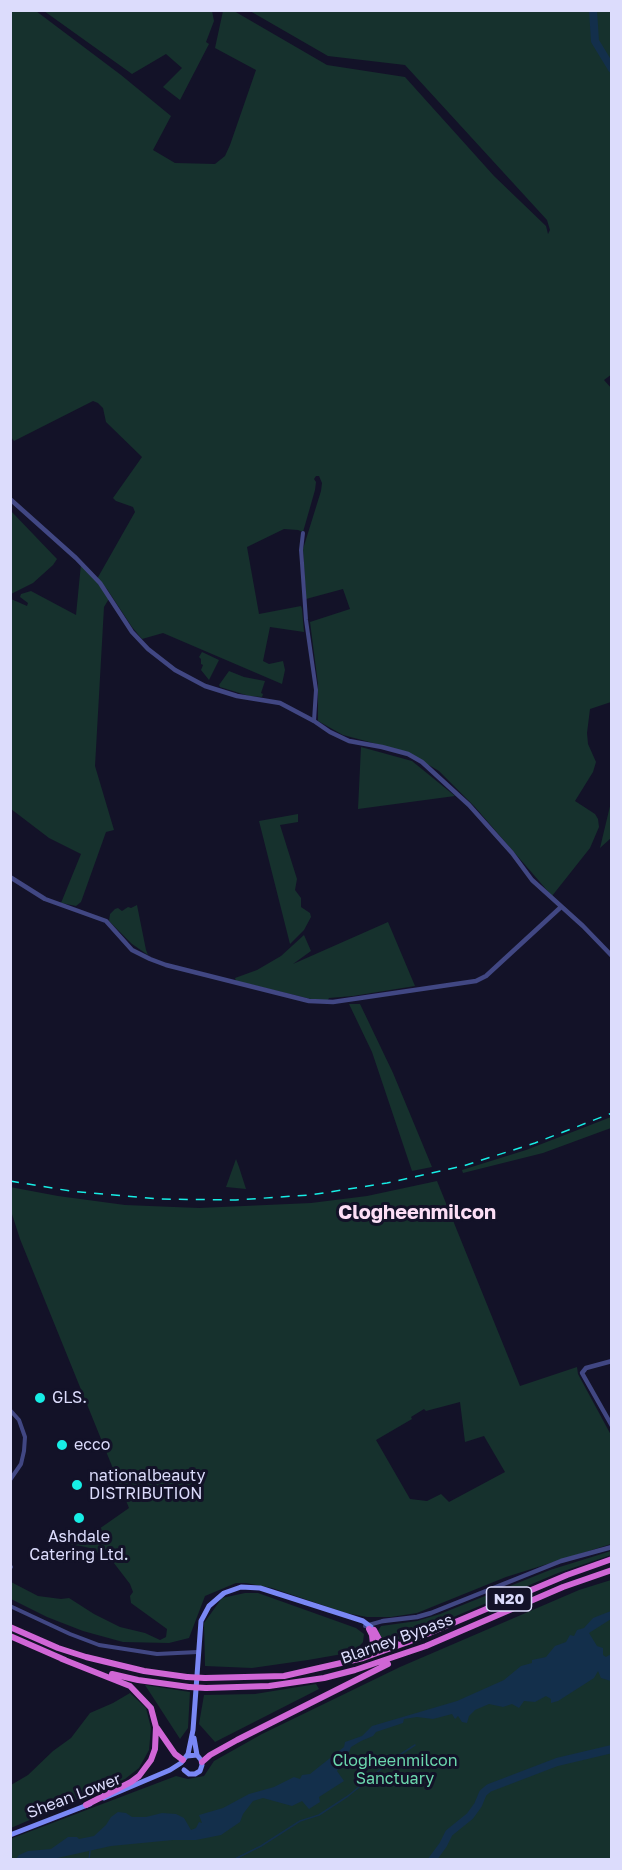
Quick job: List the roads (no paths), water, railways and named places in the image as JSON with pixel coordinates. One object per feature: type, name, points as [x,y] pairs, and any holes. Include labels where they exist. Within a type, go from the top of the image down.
[{"type":"highway","name":"Blarney Bypass","points":[[10,1627],[86,1658],[144,1671],[205,1678],[284,1676],[340,1665],[382,1653],[567,1575],[612,1559]]},
{"type":"highway","name":"Blarney Bypass","points":[[10,1636],[62,1659],[129,1678],[206,1688],[269,1686],[324,1678],[384,1662],[554,1590],[612,1570]]},
{"type":"highway","points":[[368,1627],[382,1644],[408,1642]]},
{"type":"highway","points":[[340,1665],[371,1649],[374,1642],[368,1627]]},
{"type":"highway","points":[[202,1762],[228,1745],[426,1646]]},
{"type":"highway","points":[[62,1659],[130,1686],[151,1708],[156,1727],[155,1749],[151,1760],[139,1776],[86,1805]]},
{"type":"highway","points":[[156,1727],[175,1754],[183,1759]]},
{"type":"main road","points":[[193,1730],[196,1755],[202,1762],[200,1771],[189,1774],[184,1770],[183,1759],[190,1749],[193,1730],[199,1632],[205,1612],[219,1596],[238,1587],[260,1588],[355,1620],[368,1627]]},
{"type":"main road","points":[[183,1759],[196,1755]]},
{"type":"main road","name":"Shean Lower","points":[[147,1782],[172,1770],[183,1759]]},
{"type":"main road","name":"Shean Lower","points":[[10,1835],[184,1770]]},
{"type":"street","points":[[10,499],[76,558],[99,584],[132,632],[148,649],[175,670],[206,686],[237,696],[280,703],[349,741],[408,754],[422,762],[469,805],[512,853],[532,880],[612,956]]},
{"type":"street","points":[[303,533],[300,550],[306,620],[316,690],[314,721]]},
{"type":"street","points":[[10,878],[45,899],[106,921],[132,950],[150,959],[309,1002],[333,1002],[476,981],[486,976],[561,908]]},
{"type":"street","points":[[612,1361],[586,1368],[582,1373],[612,1426]]},
{"type":"street","points":[[10,1410],[19,1420],[25,1437],[21,1464],[10,1480]]},
{"type":"street","points":[[368,1627],[383,1621],[431,1613],[561,1561],[612,1547]]},
{"type":"street","points":[[10,1606],[99,1645],[157,1654],[198,1652]]},
{"type":"water","points":[[611,1611],[611,1619],[589,1633],[597,1646],[603,1648],[603,1655],[606,1657],[611,1654],[611,1681],[601,1678],[598,1671],[594,1678],[558,1701],[551,1703],[551,1699],[546,1696],[535,1702],[524,1701],[519,1708],[512,1704],[503,1707],[489,1704],[475,1710],[469,1716],[467,1723],[462,1722],[458,1716],[455,1719],[452,1714],[433,1719],[417,1717],[404,1719],[403,1723],[376,1732],[373,1736],[351,1747],[349,1752],[346,1751],[346,1756],[342,1757],[337,1771],[344,1781],[319,1797],[320,1802],[309,1809],[302,1801],[292,1806],[263,1798],[253,1801],[240,1822],[221,1835],[196,1840],[111,1846],[53,1859],[16,1859],[28,1851],[51,1849],[68,1837],[79,1839],[94,1836],[118,1812],[132,1817],[146,1817],[162,1813],[176,1814],[184,1818],[191,1830],[196,1828],[199,1822],[202,1823],[199,1815],[223,1808],[249,1794],[274,1787],[294,1777],[300,1779],[302,1775],[310,1774],[344,1747],[345,1742],[362,1736],[372,1726],[457,1701],[504,1680],[521,1666],[532,1663],[532,1660],[546,1657],[555,1646],[566,1642],[570,1635],[574,1636],[577,1630],[584,1628],[593,1618]]},
{"type":"waterway","points":[[593,10],[595,41],[612,69]]},
{"type":"waterway","points":[[233,1860],[261,1846],[300,1821],[319,1815],[415,1745]]},
{"type":"waterway","points":[[432,1860],[449,1833],[470,1816],[483,1793],[489,1788],[557,1762],[612,1749]]},
{"type":"waterway","points":[[89,1860],[90,1851]]},
{"type":"railway","points":[[10,1181],[70,1191],[158,1199],[236,1200],[310,1195],[387,1183],[463,1166],[535,1143],[612,1113]]},
{"type":"place","name":"GLS.","points":[[40,1398]]},
{"type":"place","name":"ecco","points":[[62,1445]]},
{"type":"place","name":"nationalbeauty DISTRIBUTION","points":[[77,1485]]},
{"type":"place","name":"Ashdale Catering Ltd.","points":[[79,1518]]},
{"type":"district","name":"Clogheenmilcon","points":[[417,1213]]},
{"type":"park label","name":"Clogheenmilcon Sanctuary","points":[[395,1770]]}]
